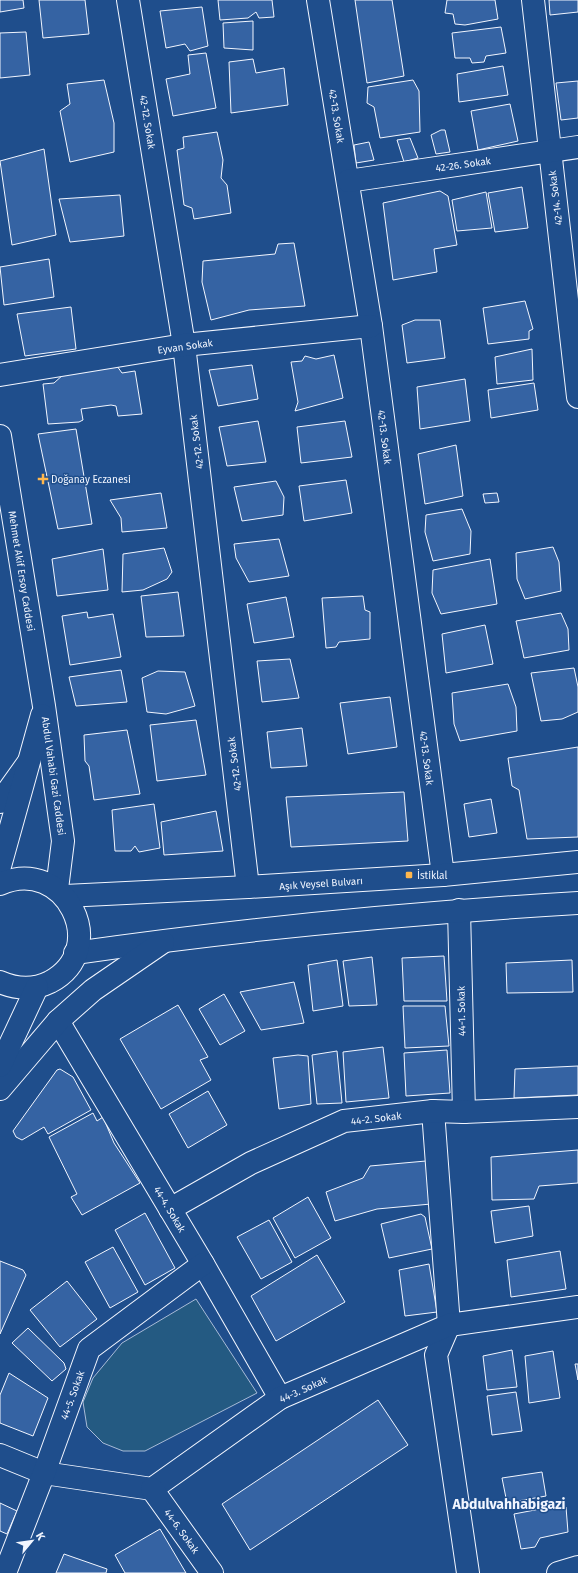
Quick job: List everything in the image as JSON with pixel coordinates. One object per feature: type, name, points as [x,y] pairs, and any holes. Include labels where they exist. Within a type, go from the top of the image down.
[{"type":"street","name":"42-12. Sokak","points":[[128,0],[184,345],[248,887]]},
{"type":"street","name":"42-13. Sokak","points":[[318,0],[371,326],[443,875]]},
{"type":"street","name":"42-14. Sokak","points":[[533,0],[578,397]]},
{"type":"street","name":"42-26. Sokak","points":[[348,181],[578,147]]},
{"type":"street","name":"Eyvan Sokak","points":[[0,375],[184,345],[371,326]]},
{"type":"street","name":"Mehmet Akif Ersoy Caddesi","points":[[0,436],[44,706]]},
{"type":"street","name":"Abdul Vahabi Gazi Caddesi","points":[[0,866],[44,706]]},
{"type":"street","name":"Abdul Vahabi Gazi Caddesi","points":[[44,706],[63,841],[61,893]]},
{"type":"street","points":[[0,802],[29,762]]},
{"type":"street","name":"Aşık Veysel Bulvarı","points":[[61,893],[248,887],[443,875],[578,862]]},
{"type":"street","points":[[0,884],[16,879],[32,879],[47,883],[61,893],[72,907],[79,926],[79,942],[75,953],[70,964],[58,976],[37,987],[13,987],[0,982]]},
{"type":"street","points":[[75,953],[167,940],[459,910],[578,903]]},
{"type":"street","name":"44-1. Sokak","points":[[459,910],[464,1112]]},
{"type":"street","points":[[0,1089],[58,1021],[93,990],[167,940]]},
{"type":"street","points":[[0,1066],[37,987]]},
{"type":"street","name":"44-4. Sokak","points":[[58,1021],[203,1264],[280,1398]]},
{"type":"street","name":"44-2. Sokak","points":[[170,1209],[251,1163],[344,1121],[433,1111],[464,1112],[578,1107]]},
{"type":"street","points":[[433,1111],[449,1325],[436,1355],[468,1573]]},
{"type":"street","name":"44-5. Sokak","points":[[5,1573],[44,1473],[89,1349],[203,1264]]},
{"type":"street","name":"44-3. Sokak","points":[[152,1489],[280,1398],[449,1325],[578,1307]]},
{"type":"street","points":[[0,1455],[44,1473],[152,1489]]},
{"type":"street","name":"44-6. Sokak","points":[[152,1489],[212,1573]]},
{"type":"street","points":[[558,1573],[578,1567]]},
{"type":"shaded area","points":[[196,1299],[257,1393],[145,1451],[123,1451],[103,1443],[87,1427],[83,1402],[93,1378],[122,1343]]},
{"type":"building","points":[[0,0],[23,0],[24,8],[0,12]]},
{"type":"building","points":[[39,0],[85,0],[89,34],[43,38]]},
{"type":"building","points":[[218,0],[272,0],[274,17],[259,18],[256,12],[248,18],[220,20]]},
{"type":"building","points":[[355,0],[392,0],[404,76],[367,83]]},
{"type":"building","points":[[447,0],[495,0],[498,19],[465,25],[455,24],[453,14],[445,13]]},
{"type":"building","points":[[549,0],[578,0],[578,12],[550,15]]},
{"type":"building","points":[[202,7],[208,46],[190,51],[185,44],[166,48],[160,11]]},
{"type":"building","points":[[253,21],[253,50],[224,48],[223,23]]},
{"type":"building","points":[[501,27],[506,53],[486,56],[484,62],[472,63],[470,58],[455,58],[452,33]]},
{"type":"building","points":[[26,32],[30,75],[0,78],[0,33]]},
{"type":"building","points":[[206,53],[216,108],[173,116],[166,79],[190,74],[188,55]]},
{"type":"building","points":[[253,59],[256,73],[284,68],[288,105],[231,113],[229,62]]},
{"type":"building","points":[[503,66],[508,95],[459,102],[457,74]]},
{"type":"building","points":[[104,80],[114,123],[114,152],[70,162],[60,111],[70,104],[67,84]]},
{"type":"building","points":[[413,80],[419,91],[420,132],[380,138],[374,107],[367,103],[368,87]]},
{"type":"building","points":[[578,81],[578,118],[561,120],[556,83]]},
{"type":"building","points":[[510,104],[518,141],[478,150],[471,111]]},
{"type":"building","points":[[441,130],[445,130],[450,152],[436,154],[431,135]]},
{"type":"building","points":[[217,132],[223,160],[221,178],[227,185],[231,213],[194,219],[192,208],[184,205],[177,150],[184,148],[183,137]]},
{"type":"building","points":[[410,138],[418,158],[404,162],[397,140]]},
{"type":"building","points":[[369,142],[374,160],[356,163],[354,145]]},
{"type":"building","points":[[44,149],[56,235],[12,245],[0,161]]},
{"type":"building","points":[[522,187],[528,228],[495,232],[488,193]]},
{"type":"building","points":[[440,191],[448,196],[457,245],[434,249],[437,272],[393,280],[383,203]]},
{"type":"building","points":[[486,192],[492,228],[457,231],[452,200]]},
{"type":"building","points":[[120,195],[124,236],[70,242],[59,199]]},
{"type":"building","points":[[294,243],[305,306],[249,310],[211,320],[202,282],[203,261],[275,254],[278,244]]},
{"type":"building","points":[[49,259],[54,297],[4,305],[0,267]]},
{"type":"building","points":[[525,301],[533,329],[529,331],[529,339],[488,344],[483,308]]},
{"type":"building","points":[[71,307],[76,349],[25,356],[17,314]]},
{"type":"building","points":[[415,320],[440,320],[445,358],[407,363],[402,325]]},
{"type":"building","points":[[532,349],[533,380],[497,384],[495,357]]},
{"type":"building","points":[[334,355],[343,398],[295,411],[298,402],[291,362],[302,361],[305,356],[316,359]]},
{"type":"building","points":[[252,365],[258,399],[218,406],[209,370]]},
{"type":"building","points":[[117,366],[122,373],[135,371],[142,414],[118,416],[116,406],[111,405],[81,409],[83,420],[79,422],[48,424],[43,384],[54,383],[64,374]]},
{"type":"building","points":[[465,379],[470,421],[420,429],[417,387]]},
{"type":"building","points":[[534,383],[538,410],[491,418],[488,390]]},
{"type":"building","points":[[258,421],[266,462],[227,466],[219,427]]},
{"type":"building","points":[[345,421],[352,457],[301,463],[297,427]]},
{"type":"building","points":[[76,429],[92,524],[58,529],[38,434]]},
{"type":"building","points":[[456,445],[463,496],[425,504],[418,454]]},
{"type":"building","points":[[346,480],[352,513],[304,521],[299,486]]},
{"type":"building","points":[[276,481],[284,497],[283,515],[242,521],[234,487]]},
{"type":"building","points":[[161,493],[167,528],[122,532],[121,518],[110,500]]},
{"type":"building","points":[[497,493],[499,502],[485,503],[483,494]]},
{"type":"building","points":[[462,509],[471,531],[470,554],[433,561],[425,532],[426,515]]},
{"type":"building","points":[[279,539],[289,576],[249,582],[236,558],[234,544]]},
{"type":"building","points":[[553,547],[559,562],[561,591],[525,599],[517,579],[516,553]]},
{"type":"building","points":[[164,548],[172,572],[167,579],[143,590],[122,592],[123,554]]},
{"type":"building","points":[[103,549],[108,590],[57,596],[52,559]]},
{"type":"building","points":[[490,559],[497,604],[441,614],[432,593],[433,570]]},
{"type":"building","points":[[178,592],[184,636],[146,637],[141,596]]},
{"type":"building","points":[[363,596],[365,610],[370,612],[370,639],[339,642],[336,647],[326,648],[322,598]]},
{"type":"building","points":[[286,597],[294,637],[254,643],[247,604]]},
{"type":"building","points":[[87,612],[88,618],[113,614],[121,657],[70,665],[62,616]]},
{"type":"building","points":[[561,613],[568,629],[569,650],[524,658],[516,621]]},
{"type":"building","points":[[485,625],[493,664],[446,673],[442,634]]},
{"type":"building","points":[[290,659],[299,698],[262,702],[257,661]]},
{"type":"building","points":[[574,668],[578,687],[578,712],[562,719],[541,721],[531,673]]},
{"type":"building","points":[[121,670],[127,702],[76,706],[69,677]]},
{"type":"building","points":[[158,671],[185,672],[195,706],[166,714],[147,712],[142,678]]},
{"type":"building","points":[[508,684],[516,707],[517,731],[460,741],[454,724],[452,693]]},
{"type":"building","points":[[390,697],[397,747],[348,754],[340,703]]},
{"type":"building","points":[[196,720],[206,775],[157,781],[150,725]]},
{"type":"building","points":[[302,728],[307,766],[271,768],[267,732]]},
{"type":"building","points":[[127,730],[140,794],[94,800],[89,766],[85,761],[84,735]]},
{"type":"building","points":[[578,747],[578,837],[527,839],[519,790],[512,786],[508,758]]},
{"type":"building","points":[[404,792],[408,841],[291,847],[286,797]]},
{"type":"building","points":[[491,799],[497,833],[469,837],[464,804]]},
{"type":"building","points":[[154,804],[160,848],[139,852],[135,846],[131,851],[115,851],[112,810]]},
{"type":"building","points":[[216,811],[223,851],[164,855],[161,822]]},
{"type":"building","points":[[444,956],[447,1001],[404,1001],[402,958]]},
{"type":"building","points":[[372,957],[377,1005],[349,1006],[343,961]]},
{"type":"building","points":[[337,960],[343,1006],[313,1011],[308,965]]},
{"type":"building","points":[[572,960],[573,992],[507,993],[506,963]]},
{"type":"building","points":[[294,982],[304,1023],[261,1030],[240,992]]},
{"type":"building","points":[[224,994],[245,1031],[220,1045],[199,1009]]},
{"type":"building","points":[[178,1005],[208,1057],[200,1060],[211,1080],[161,1109],[120,1039]]},
{"type":"building","points":[[403,1006],[445,1006],[449,1046],[405,1048]]},
{"type":"building","points":[[383,1047],[389,1098],[346,1102],[343,1052]]},
{"type":"building","points":[[447,1050],[450,1093],[406,1096],[404,1053]]},
{"type":"building","points":[[337,1051],[342,1103],[317,1104],[312,1055]]},
{"type":"building","points":[[298,1055],[308,1056],[311,1104],[279,1109],[273,1058]]},
{"type":"building","points":[[578,1066],[578,1095],[514,1098],[515,1069]]},
{"type":"building","points":[[60,1069],[73,1077],[91,1110],[48,1134],[44,1127],[22,1140],[16,1137],[13,1131],[57,1070]]},
{"type":"building","points":[[208,1091],[227,1125],[188,1148],[169,1114]]},
{"type":"building","points":[[93,1113],[97,1121],[103,1117],[114,1143],[140,1183],[82,1215],[71,1197],[77,1194],[49,1137]]},
{"type":"building","points":[[578,1150],[578,1183],[539,1186],[534,1199],[492,1200],[491,1157]]},
{"type":"building","points":[[426,1161],[431,1204],[377,1209],[335,1221],[326,1192],[363,1178],[370,1166]]},
{"type":"building","points":[[308,1197],[331,1238],[295,1258],[273,1218]]},
{"type":"building","points":[[529,1206],[533,1236],[495,1243],[491,1211]]},
{"type":"building","points":[[145,1213],[175,1268],[145,1285],[115,1230]]},
{"type":"building","points":[[421,1214],[425,1217],[432,1249],[389,1258],[381,1224]]},
{"type":"building","points":[[269,1220],[292,1262],[261,1279],[237,1237]]},
{"type":"building","points":[[113,1247],[138,1292],[110,1308],[85,1262]]},
{"type":"building","points":[[560,1251],[566,1289],[511,1297],[507,1260]]},
{"type":"building","points":[[317,1255],[345,1302],[276,1341],[251,1296]]},
{"type":"building","points":[[0,1261],[23,1270],[26,1275],[0,1334]]},
{"type":"building","points":[[429,1264],[437,1312],[405,1316],[399,1270]]},
{"type":"building","points":[[67,1281],[97,1319],[60,1347],[30,1310]]},
{"type":"building","points":[[28,1328],[64,1363],[66,1369],[52,1381],[12,1343]]},
{"type":"building","points":[[512,1350],[517,1387],[487,1390],[483,1356]]},
{"type":"building","points":[[553,1351],[560,1398],[529,1403],[525,1356]]},
{"type":"building","points":[[575,1364],[578,1364],[578,1380]]},
{"type":"building","points":[[9,1373],[48,1398],[33,1436],[0,1423],[0,1395]]},
{"type":"building","points":[[516,1392],[522,1431],[492,1435],[487,1396]]},
{"type":"building","points":[[378,1400],[408,1445],[250,1550],[222,1504]]},
{"type":"building","points":[[542,1472],[546,1496],[507,1503],[502,1478]]},
{"type":"building","points":[[0,1503],[17,1511],[7,1534],[0,1531]]},
{"type":"building","points":[[561,1505],[566,1507],[568,1532],[540,1538],[535,1547],[521,1549],[514,1514]]},
{"type":"building","points":[[160,1529],[186,1573],[125,1573],[115,1555]]},
{"type":"building","points":[[64,1554],[107,1569],[106,1573],[56,1573]]},
{"type":"place","name":"Doğanay Eczanesi","points":[[43,479]]},
{"type":"place","name":"İstiklal","points":[[409,875]]},
{"type":"district","name":"Abdulvahhabigazi","points":[[509,1504]]}]
